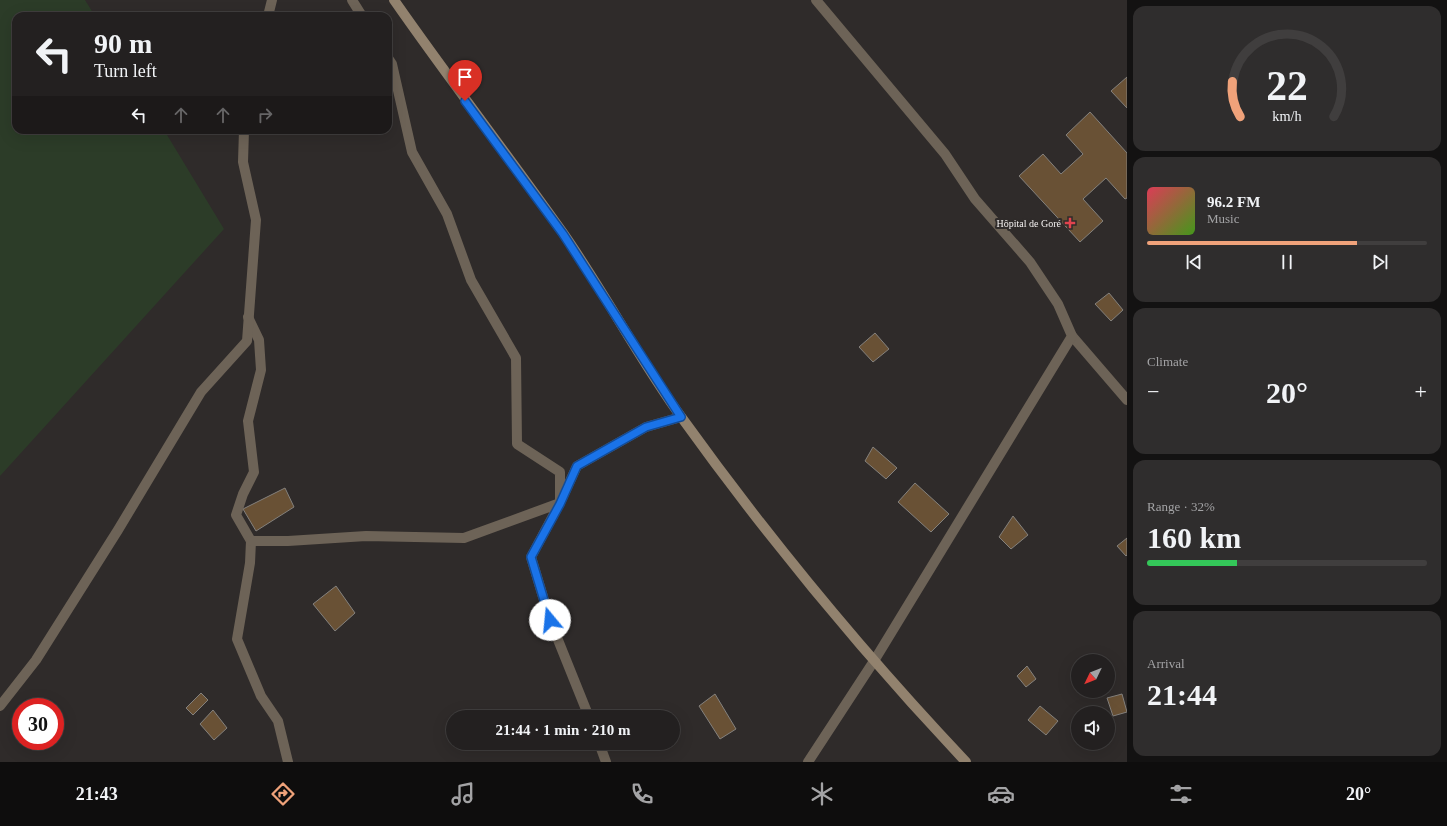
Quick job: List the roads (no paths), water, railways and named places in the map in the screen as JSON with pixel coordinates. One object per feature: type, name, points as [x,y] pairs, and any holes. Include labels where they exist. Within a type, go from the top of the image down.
[{"type":"main road","points":[[394,0],[439,65],[563,234],[681,417],[770,535],[874,661],[966,762]]},
{"type":"street","points":[[269,12],[272,0]]},
{"type":"street","points":[[352,0],[360,12]]},
{"type":"street","points":[[816,0],[945,154],[975,199],[1030,262],[1058,304],[1072,336],[1127,400]]},
{"type":"street","points":[[392,64],[412,152],[447,214],[471,280],[516,358],[517,444],[560,472],[560,504]]},
{"type":"street","points":[[0,706],[36,660],[118,530],[201,392],[247,341],[256,220],[243,162],[244,134]]},
{"type":"street","points":[[248,316],[259,340],[261,370],[248,421],[254,472],[243,494],[236,515],[251,541],[250,563],[237,639],[261,696],[278,721],[288,762]]},
{"type":"street","points":[[808,762],[874,661],[1072,336]]},
{"type":"street","points":[[586,710],[550,620],[531,557],[560,504],[577,466],[646,427],[681,417]]},
{"type":"street","points":[[251,541],[288,541],[366,536],[464,538],[560,504]]},
{"type":"street","points":[[602,750],[606,762]]},
{"type":"place","name":"Hôpital de Goré","points":[[1070,223]]}]
